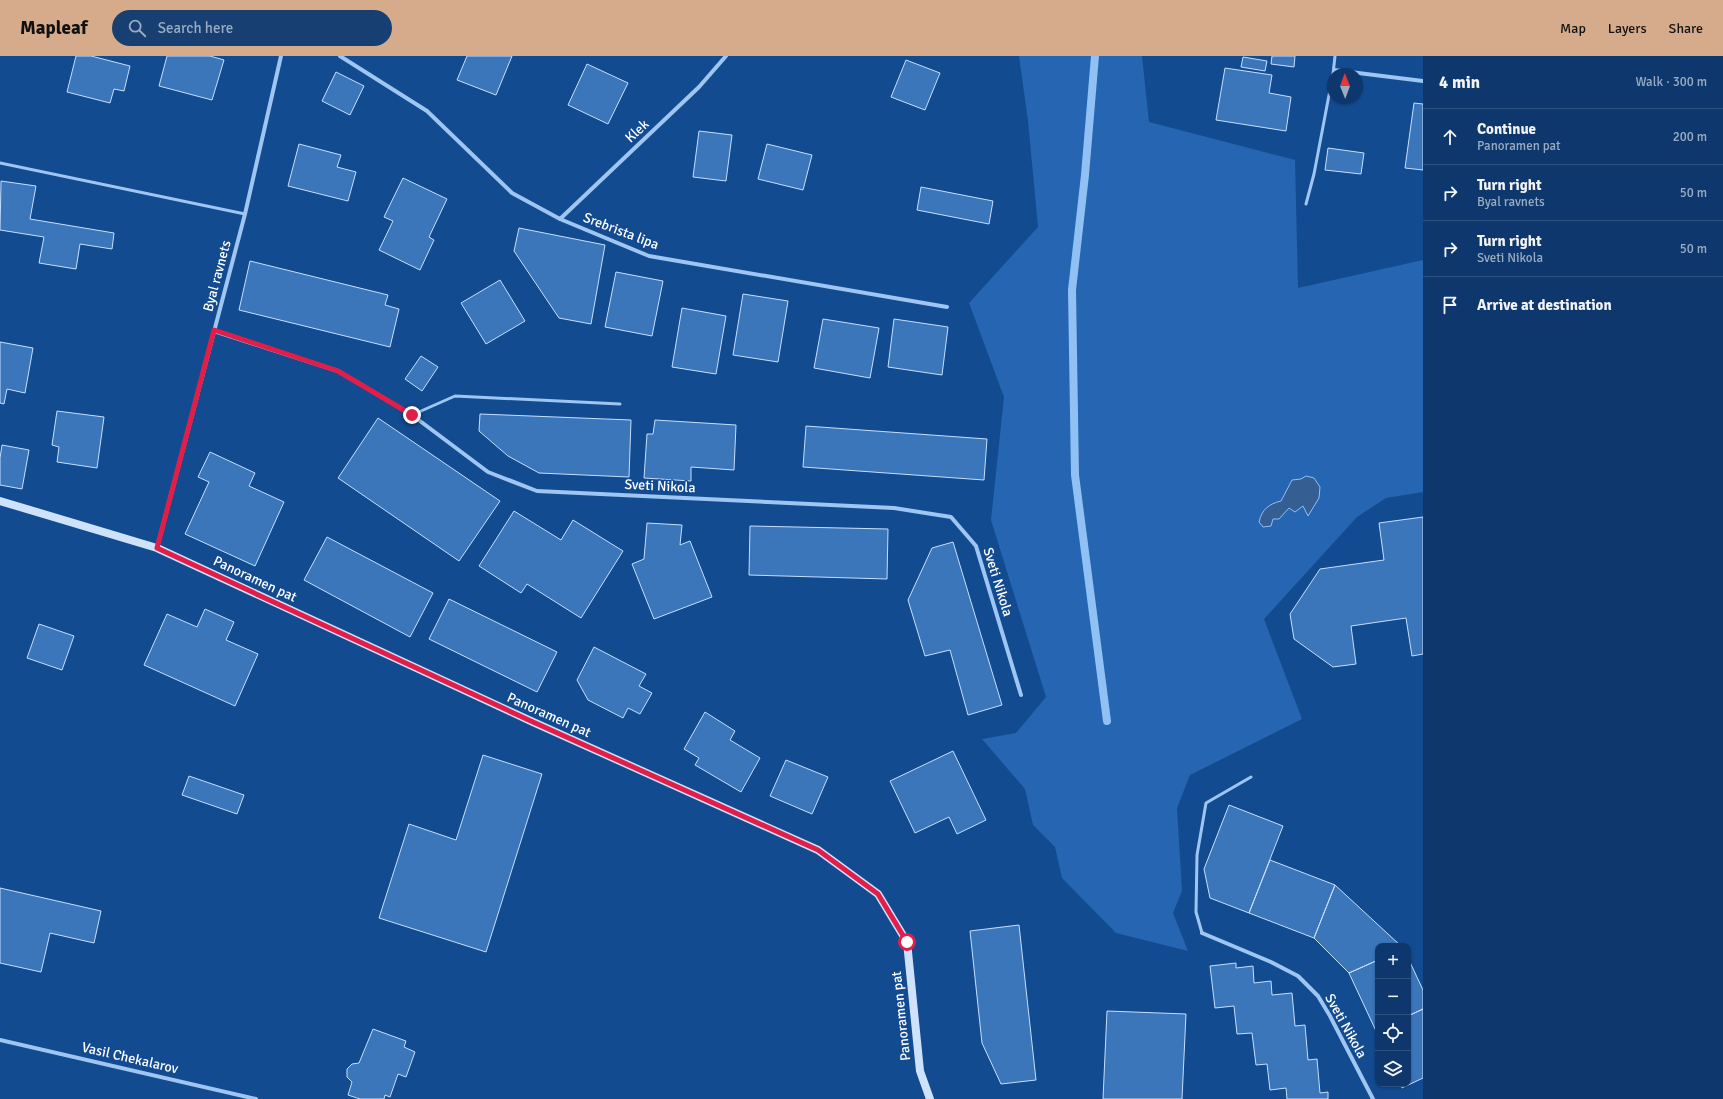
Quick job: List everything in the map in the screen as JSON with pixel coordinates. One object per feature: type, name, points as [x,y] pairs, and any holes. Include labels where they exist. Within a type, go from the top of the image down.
[{"type":"main road","name":"Panoramen pat","points":[[0,501],[157,548],[533,722],[818,850],[878,894],[907,942],[920,1070],[930,1099]]},
{"type":"street","name":"Byal ravnets","points":[[157,548],[245,214],[281,56]]},
{"type":"street","name":"Srebrista lipa","points":[[340,56],[427,111],[512,193],[560,219],[649,256],[947,307]]},
{"type":"street","name":"Klek","points":[[560,219],[699,87],[726,56]]},
{"type":"street","points":[[1363,76],[1423,81]]},
{"type":"street","name":"Sveti Nikola","points":[[214,330],[338,371],[412,415],[488,472],[537,491],[894,508],[951,517],[976,546],[1021,695]]},
{"type":"street","name":"Sveti Nikola","points":[[1202,933],[1271,962],[1298,976],[1318,996],[1373,1099]]},
{"type":"street","name":"Vasil Chekalarov","points":[[0,1040],[256,1099]]},
{"type":"lane","points":[[1334,68],[1335,56]]},
{"type":"lane","points":[[1306,204],[1314,174],[1327,104]]},
{"type":"lane","points":[[0,163],[245,214]]},
{"type":"lane","points":[[412,415],[455,396],[620,404]]},
{"type":"lane","points":[[1202,933],[1196,912],[1197,855],[1206,803],[1251,777]]},
{"type":"shaded area","points":[[1019,56],[1142,56],[1149,122],[1295,160],[1298,288],[1423,260],[1423,492],[1386,498],[1357,517],[1264,619],[1302,719],[1190,775],[1177,808],[1182,891],[1173,913],[1188,951],[1116,933],[1062,878],[1055,847],[1033,825],[1025,789],[982,739],[1016,733],[1046,697],[991,520],[1004,397],[969,303],[1038,227],[1028,121]]},
{"type":"shaded area","points":[[1306,476],[1314,478],[1320,487],[1319,498],[1308,516],[1303,506],[1295,512],[1289,508],[1279,519],[1273,519],[1271,526],[1263,527],[1259,522],[1264,510],[1281,501],[1292,480],[1301,479]]},
{"type":"building","points":[[76,56],[91,56],[130,66],[124,91],[114,89],[110,103],[67,92]]},
{"type":"building","points":[[167,56],[210,56],[224,60],[212,100],[159,86]]},
{"type":"building","points":[[467,56],[512,56],[496,95],[457,80]]},
{"type":"building","points":[[1272,56],[1295,56],[1294,67],[1271,64]]},
{"type":"building","points":[[1243,57],[1267,61],[1265,71],[1241,67]]},
{"type":"building","points":[[906,60],[940,73],[925,110],[891,97]]},
{"type":"building","points":[[587,64],[628,83],[608,124],[568,105]]},
{"type":"building","points":[[1225,68],[1272,75],[1269,93],[1291,97],[1286,131],[1216,120]]},
{"type":"building","points":[[336,72],[364,86],[350,115],[322,101]]},
{"type":"building","points":[[1414,103],[1423,104],[1423,170],[1405,168]]},
{"type":"building","points":[[699,131],[732,135],[726,181],[693,177]]},
{"type":"building","points":[[299,144],[341,155],[337,167],[356,172],[348,201],[288,186]]},
{"type":"building","points":[[767,144],[812,155],[803,190],[758,179]]},
{"type":"building","points":[[1328,148],[1364,153],[1361,174],[1325,170]]},
{"type":"building","points":[[403,178],[447,199],[429,237],[434,240],[420,270],[379,250],[393,221],[384,217]]},
{"type":"building","points":[[1,181],[36,186],[30,219],[114,233],[112,249],[80,244],[76,269],[39,263],[44,237],[0,230]]},
{"type":"building","points":[[921,187],[993,201],[989,224],[917,210]]},
{"type":"building","points":[[519,228],[605,245],[591,324],[559,318],[514,251]]},
{"type":"building","points":[[250,261],[388,295],[385,305],[399,309],[390,347],[239,310]]},
{"type":"building","points":[[616,272],[663,281],[652,336],[605,327]]},
{"type":"building","points":[[500,280],[525,321],[486,344],[461,303]]},
{"type":"building","points":[[743,294],[788,301],[778,362],[733,355]]},
{"type":"building","points":[[682,308],[726,316],[716,374],[672,367]]},
{"type":"building","points":[[823,319],[879,328],[870,378],[814,368]]},
{"type":"building","points":[[894,319],[948,327],[942,375],[888,367]]},
{"type":"building","points":[[0,342],[33,348],[25,393],[7,389],[4,404],[0,403]]},
{"type":"building","points":[[421,356],[438,367],[422,391],[405,379]]},
{"type":"building","points":[[57,411],[104,417],[97,468],[57,462],[59,447],[52,445]]},
{"type":"building","points":[[480,414],[631,420],[629,477],[539,473],[508,456],[479,431]]},
{"type":"building","points":[[378,418],[500,501],[459,561],[338,478]]},
{"type":"building","points":[[655,420],[736,425],[734,470],[691,467],[691,481],[644,478],[647,434],[653,434]]},
{"type":"building","points":[[806,426],[987,439],[984,480],[803,467]]},
{"type":"building","points":[[2,445],[29,450],[22,489],[0,485],[0,458]]},
{"type":"building","points":[[210,452],[255,473],[249,486],[284,502],[255,566],[185,534],[209,482],[198,477]]},
{"type":"building","points":[[514,511],[561,540],[573,520],[623,551],[581,618],[527,584],[521,593],[479,566]]},
{"type":"building","points":[[1423,517],[1423,654],[1412,656],[1406,618],[1351,626],[1356,664],[1333,667],[1294,639],[1290,614],[1320,569],[1384,560],[1379,523]]},
{"type":"building","points":[[647,523],[682,525],[680,545],[690,541],[712,597],[654,619],[632,564],[644,559]]},
{"type":"building","points":[[750,526],[888,529],[887,579],[749,575]]},
{"type":"building","points":[[327,537],[433,593],[410,637],[304,580]]},
{"type":"building","points":[[953,542],[1002,705],[968,715],[950,650],[925,656],[908,600],[932,548]]},
{"type":"building","points":[[449,599],[557,652],[537,692],[429,639]]},
{"type":"building","points":[[205,609],[234,622],[226,640],[258,654],[235,706],[144,665],[167,614],[197,627]]},
{"type":"building","points":[[39,624],[74,636],[62,670],[27,658]]},
{"type":"building","points":[[594,647],[646,674],[639,686],[652,693],[640,714],[628,708],[623,718],[588,700],[577,680]]},
{"type":"building","points":[[705,712],[735,731],[730,740],[760,758],[741,792],[695,765],[699,758],[684,749]]},
{"type":"building","points":[[953,751],[986,820],[957,834],[949,817],[915,833],[890,781]]},
{"type":"building","points":[[483,755],[542,774],[486,952],[379,918],[409,824],[456,840]]},
{"type":"building","points":[[786,760],[828,777],[812,814],[770,796]]},
{"type":"building","points":[[189,776],[244,795],[237,814],[182,795]]},
{"type":"building","points":[[1229,805],[1283,826],[1249,913],[1210,898],[1204,869]]},
{"type":"building","points":[[1270,860],[1335,885],[1314,938],[1249,913]]},
{"type":"building","points":[[1335,885],[1398,943],[1375,943],[1375,961],[1349,973],[1314,938]]},
{"type":"building","points":[[0,888],[101,911],[94,943],[50,933],[41,972],[0,963]]},
{"type":"building","points":[[1019,925],[1036,1080],[1001,1084],[982,1043],[970,931]]},
{"type":"building","points":[[1375,961],[1375,1029],[1349,973]]},
{"type":"building","points":[[1236,963],[1236,968],[1253,966],[1254,983],[1271,981],[1272,995],[1292,993],[1295,1026],[1305,1025],[1308,1060],[1317,1059],[1320,1093],[1328,1092],[1328,1099],[1287,1099],[1286,1088],[1270,1090],[1267,1064],[1256,1065],[1252,1033],[1237,1034],[1234,1006],[1215,1008],[1210,966]]},
{"type":"building","points":[[1411,964],[1423,990],[1423,1009],[1411,1015]]},
{"type":"building","points":[[1423,1009],[1423,1078],[1411,1084],[1411,1015]]},
{"type":"building","points":[[1107,1011],[1186,1014],[1182,1099],[1103,1099]]},
{"type":"building","points":[[373,1029],[406,1041],[404,1047],[415,1052],[406,1077],[398,1074],[390,1097],[385,1095],[384,1099],[360,1099],[348,1095],[352,1082],[347,1077],[347,1069],[352,1064],[359,1063]]},
{"type":"waterway","points":[[1095,56],[1085,175],[1072,290],[1075,475],[1107,721]]},
{"type":"route","points":[[412,415],[338,371],[214,330],[157,548],[533,722],[818,850],[878,894],[907,942]]}]
